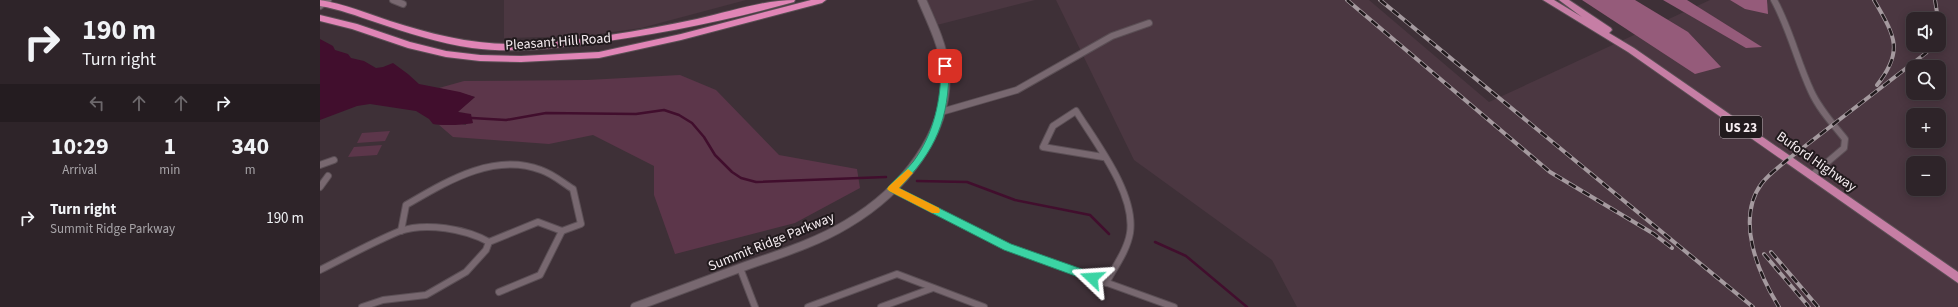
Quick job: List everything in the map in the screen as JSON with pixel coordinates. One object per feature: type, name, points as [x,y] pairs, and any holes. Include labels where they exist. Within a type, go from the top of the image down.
[{"type":"highway","name":"Pleasant Hill Road","points":[[323,3],[429,35],[457,42],[496,47],[553,45],[629,37],[688,25],[791,0]]},
{"type":"highway","name":"Pleasant Hill Road","points":[[320,18],[354,26],[408,45],[446,54],[480,58],[521,59],[599,55],[681,37],[822,0]]},
{"type":"main road","name":"Buford Highway","points":[[1547,0],[1602,34],[1618,42],[1958,278]]},
{"type":"main road","name":"Buford Highway","points":[[1563,0],[1612,33],[1618,42]]},
{"type":"street","points":[[392,0],[403,4]]},
{"type":"street","name":"Summit Ridge Parkway","points":[[635,307],[825,236],[858,218],[892,189],[916,165],[929,143],[941,112],[945,91],[945,66],[939,42],[922,0]]},
{"type":"street","points":[[1774,0],[1798,55],[1811,92],[1845,139],[1844,148],[1811,176]]},
{"type":"street","points":[[941,112],[1016,90],[1112,36],[1149,23]]},
{"type":"street","points":[[1103,157],[1043,147],[1053,126],[1076,111],[1121,186],[1131,222],[1130,233],[1106,282]]},
{"type":"street","points":[[320,165],[334,160]]},
{"type":"street","points":[[362,307],[383,300],[426,295],[466,272],[486,250],[489,242],[538,222],[562,231],[581,224],[573,189],[539,169],[515,165],[493,165],[471,171],[406,205],[401,231]]},
{"type":"street","points":[[320,187],[328,176]]},
{"type":"street","points":[[892,189],[1008,247],[1174,307]]},
{"type":"street","points":[[320,270],[401,231],[414,229],[466,232],[482,237],[489,242]]},
{"type":"street","points":[[499,292],[540,275],[562,231]]},
{"type":"street","points":[[740,268],[755,307]]},
{"type":"street","points":[[808,307],[897,274],[984,307]]},
{"type":"street","points":[[881,307],[933,288]]},
{"type":"shaded area","points":[[504,0],[746,0],[641,28],[584,36],[504,38]]},
{"type":"shaded area","points":[[927,0],[1035,0],[937,25]]},
{"type":"shaded area","points":[[1056,0],[1369,0],[1489,102],[1710,0],[1958,0],[1958,307],[1297,307],[1272,260],[1134,160]]},
{"type":"shaded area","points":[[1582,0],[1635,0],[1688,32],[1721,67],[1695,74]]},
{"type":"shaded area","points":[[1663,0],[1687,0],[1762,47],[1746,48]]},
{"type":"shaded area","points":[[1730,0],[1767,0],[1768,14],[1745,9]]},
{"type":"shaded area","points":[[320,39],[333,46],[335,50],[348,54],[351,58],[364,61],[376,68],[393,63],[419,84],[460,92],[475,97],[458,112],[471,114],[473,123],[453,125],[433,124],[429,119],[416,111],[370,104],[357,106],[320,120]]},
{"type":"shaded area","points":[[680,75],[716,90],[779,155],[857,169],[860,188],[795,223],[675,254],[654,195],[654,166],[593,135],[549,144],[453,137],[439,125],[457,123],[466,125],[465,113],[457,112],[475,97],[439,88],[464,81],[587,80]]},
{"type":"shaded area","points":[[390,131],[385,141],[357,143],[362,133]]},
{"type":"shaded area","points":[[382,145],[377,155],[348,157],[354,147]]},
{"type":"waterway","points":[[472,118],[506,120],[546,113],[636,114],[664,110],[679,115],[692,123],[704,137],[715,155],[732,172],[741,178],[756,182],[886,177]]},
{"type":"waterway","points":[[917,181],[967,182],[1015,200],[1090,215],[1109,234]]},
{"type":"waterway","points":[[1155,242],[1186,256],[1247,307]]},
{"type":"railway","points":[[1347,0],[1550,172],[1654,234],[1672,248]]},
{"type":"railway","points":[[1380,0],[1753,307]]},
{"type":"railway","points":[[1874,0],[1887,23],[1894,42],[1894,52],[1891,62],[1886,73],[1877,85]]},
{"type":"railway","points":[[1935,0],[1937,12]]},
{"type":"railway","points":[[1779,307],[1764,278],[1752,246],[1750,213],[1754,197],[1762,183],[1787,160],[1927,52]]},
{"type":"railway","points":[[1771,252],[1818,307]]},
{"type":"railway","points":[[1764,254],[1809,307]]},
{"type":"slow traffic","points":[[908,173],[892,189],[936,211]]},
{"type":"route","points":[[945,66],[945,91],[940,117],[929,143],[916,165],[892,189],[1008,247],[1092,278]]}]
